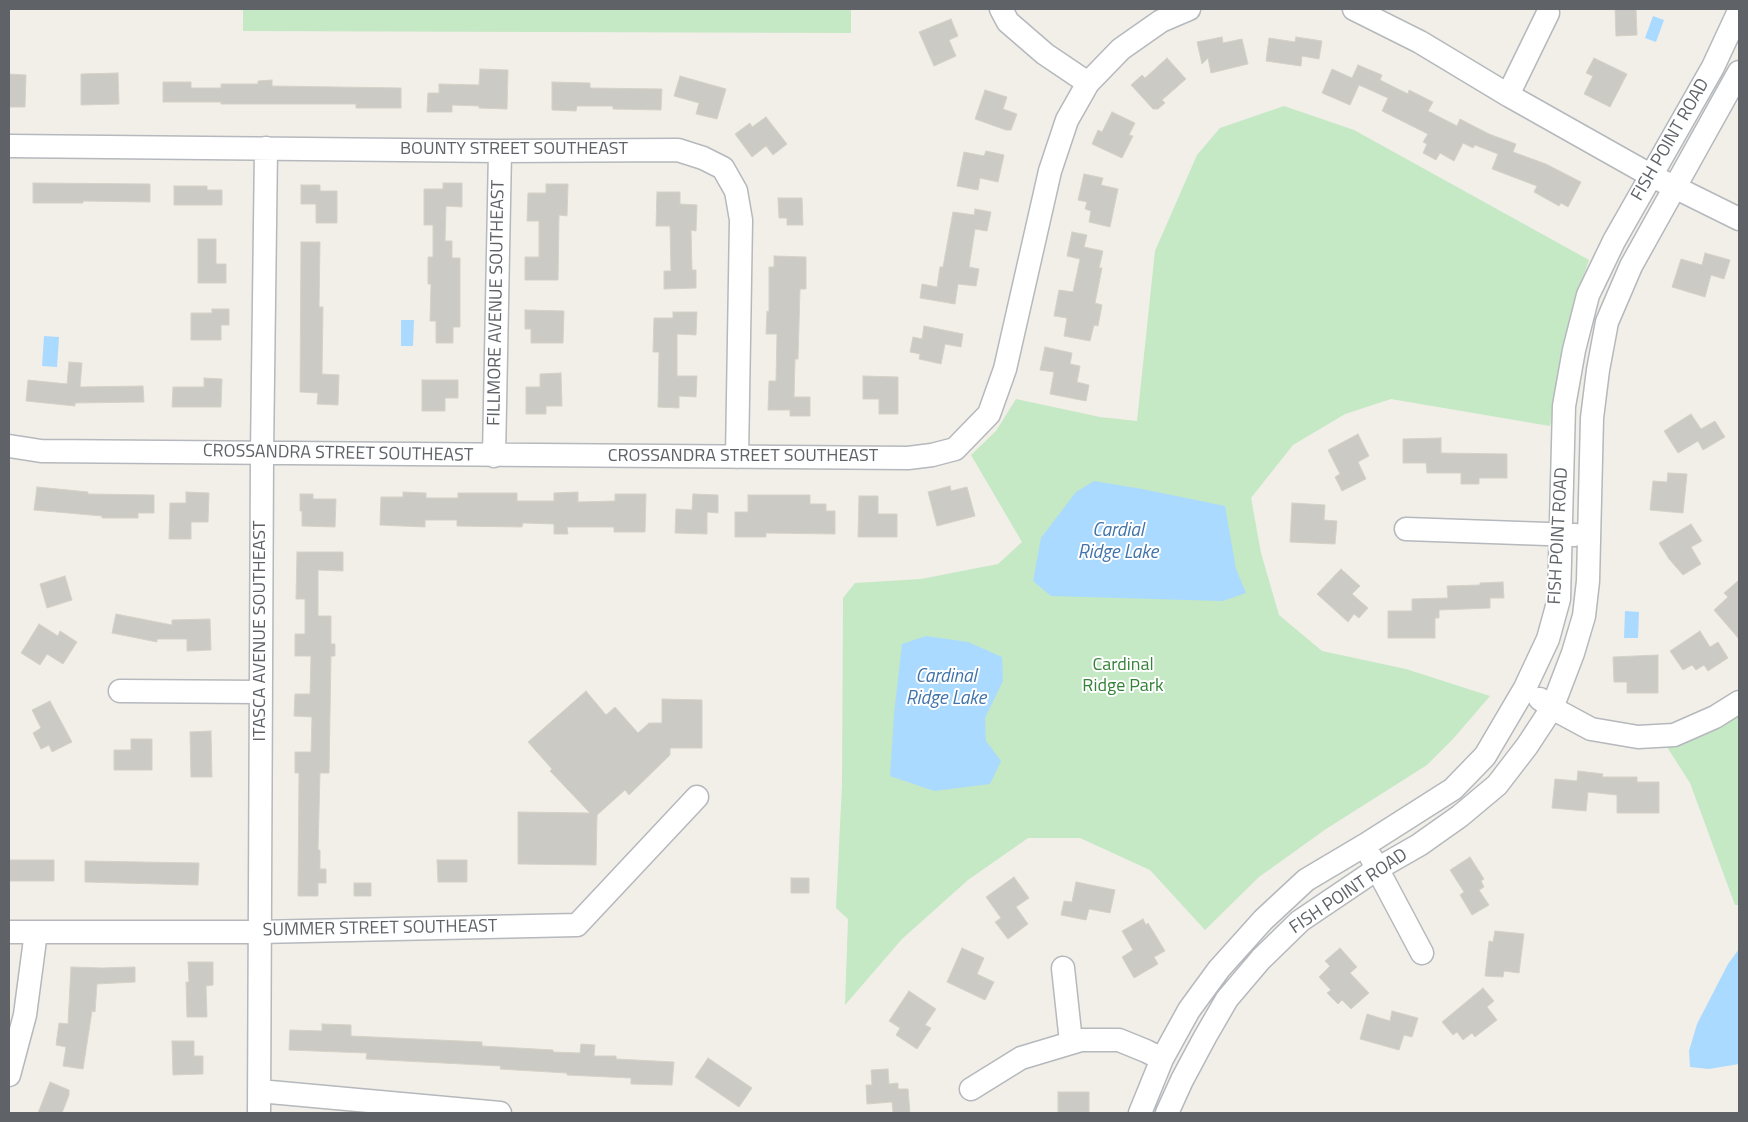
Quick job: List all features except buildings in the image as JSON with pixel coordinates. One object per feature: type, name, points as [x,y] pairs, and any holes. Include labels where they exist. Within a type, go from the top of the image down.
[{"type":"street","points":[[1001,9],[1008,22],[1045,54],[1088,83]]},
{"type":"street","name":"CROSSANDRA STREET SOUTHEAST","points":[[9,446],[41,452],[908,458],[932,455],[955,449],[989,414],[1005,369],[1050,171],[1066,120],[1088,83],[1120,49],[1161,21],[1189,9]]},
{"type":"street","points":[[1354,9],[1420,42],[1508,95],[1650,175],[1739,219]]},
{"type":"street","name":"FISH POINT ROAD","points":[[1140,1113],[1162,1059],[1194,1003],[1219,969],[1263,920],[1306,880],[1453,789],[1485,756],[1525,688],[1548,639],[1559,599],[1564,406],[1574,350],[1588,295],[1614,241],[1650,175],[1713,67],[1739,12]]},
{"type":"street","points":[[1508,95],[1548,13]]},
{"type":"street","name":"FISH POINT ROAD","points":[[1167,1113],[1191,1063],[1227,999],[1261,959],[1300,921],[1377,869],[1426,840],[1460,816],[1497,785],[1527,746],[1552,708],[1573,653],[1584,616],[1588,580],[1592,418],[1607,322],[1631,266],[1739,72]]},
{"type":"street","name":"BOUNTY STREET SOUTHEAST","points":[[9,146],[500,151],[678,150],[704,158],[722,168],[736,191],[741,220],[737,457]]},
{"type":"street","name":"ITASCA AVENUE SOUTHEAST","points":[[259,1102],[260,692],[266,148]]},
{"type":"street","name":"FILLMORE AVENUE SOUTHEAST","points":[[494,456],[500,151]]},
{"type":"street","points":[[1406,529],[1588,536]]},
{"type":"street","points":[[1525,688],[1552,708],[1591,728],[1638,737],[1674,735],[1715,717],[1739,702]]},
{"type":"street","points":[[120,692],[260,692]]},
{"type":"street","name":"SUMMER STREET SOUTHEAST","points":[[9,932],[259,932],[577,925],[697,797]]},
{"type":"street","points":[[1364,845],[1422,953]]},
{"type":"street","points":[[9,1075],[25,1015],[36,932]]},
{"type":"street","points":[[1063,968],[1071,1042]]},
{"type":"street","points":[[971,1089],[1022,1058],[1081,1040],[1119,1040],[1162,1059]]},
{"type":"street","points":[[259,1102],[491,1113]]},
{"type":"green space","points":[[243,9],[851,9],[851,33],[243,31]]},
{"type":"green space","name":"Cardinal Ridge Park","points":[[1284,106],[1354,130],[1589,260],[1572,310],[1550,426],[1391,399],[1345,414],[1293,445],[1251,498],[1261,553],[1279,615],[1322,651],[1406,669],[1490,696],[1453,739],[1427,765],[1326,829],[1259,877],[1205,930],[1150,870],[1080,838],[1028,838],[968,880],[902,939],[845,1005],[848,919],[836,908],[842,785],[843,598],[855,583],[921,579],[998,564],[1022,542],[971,455],[996,431],[1016,399],[1100,417],[1137,421],[1155,251],[1197,155],[1220,128]]},
{"type":"green space","points":[[1739,707],[1739,905],[1735,905],[1690,783],[1660,736]]},
{"type":"water","points":[[1653,16],[1664,20],[1656,42],[1645,38]]},
{"type":"water","points":[[401,320],[414,320],[413,346],[401,346]]},
{"type":"water","points":[[44,336],[59,337],[57,367],[42,366]]},
{"type":"water","name":"Cardial Ridge Lake","points":[[1094,481],[1225,506],[1236,569],[1246,593],[1223,601],[1051,596],[1033,581],[1041,538],[1076,492]]},
{"type":"water","points":[[1625,611],[1639,612],[1638,638],[1624,638]]},
{"type":"water","name":"Cardinal Ridge Lake","points":[[926,636],[968,642],[1002,657],[1003,681],[985,718],[986,741],[1001,761],[990,784],[934,791],[890,776],[894,714],[902,644]]},
{"type":"water","points":[[1739,949],[1739,1064],[1709,1069],[1690,1067],[1689,1051],[1697,1024],[1728,964]]}]
